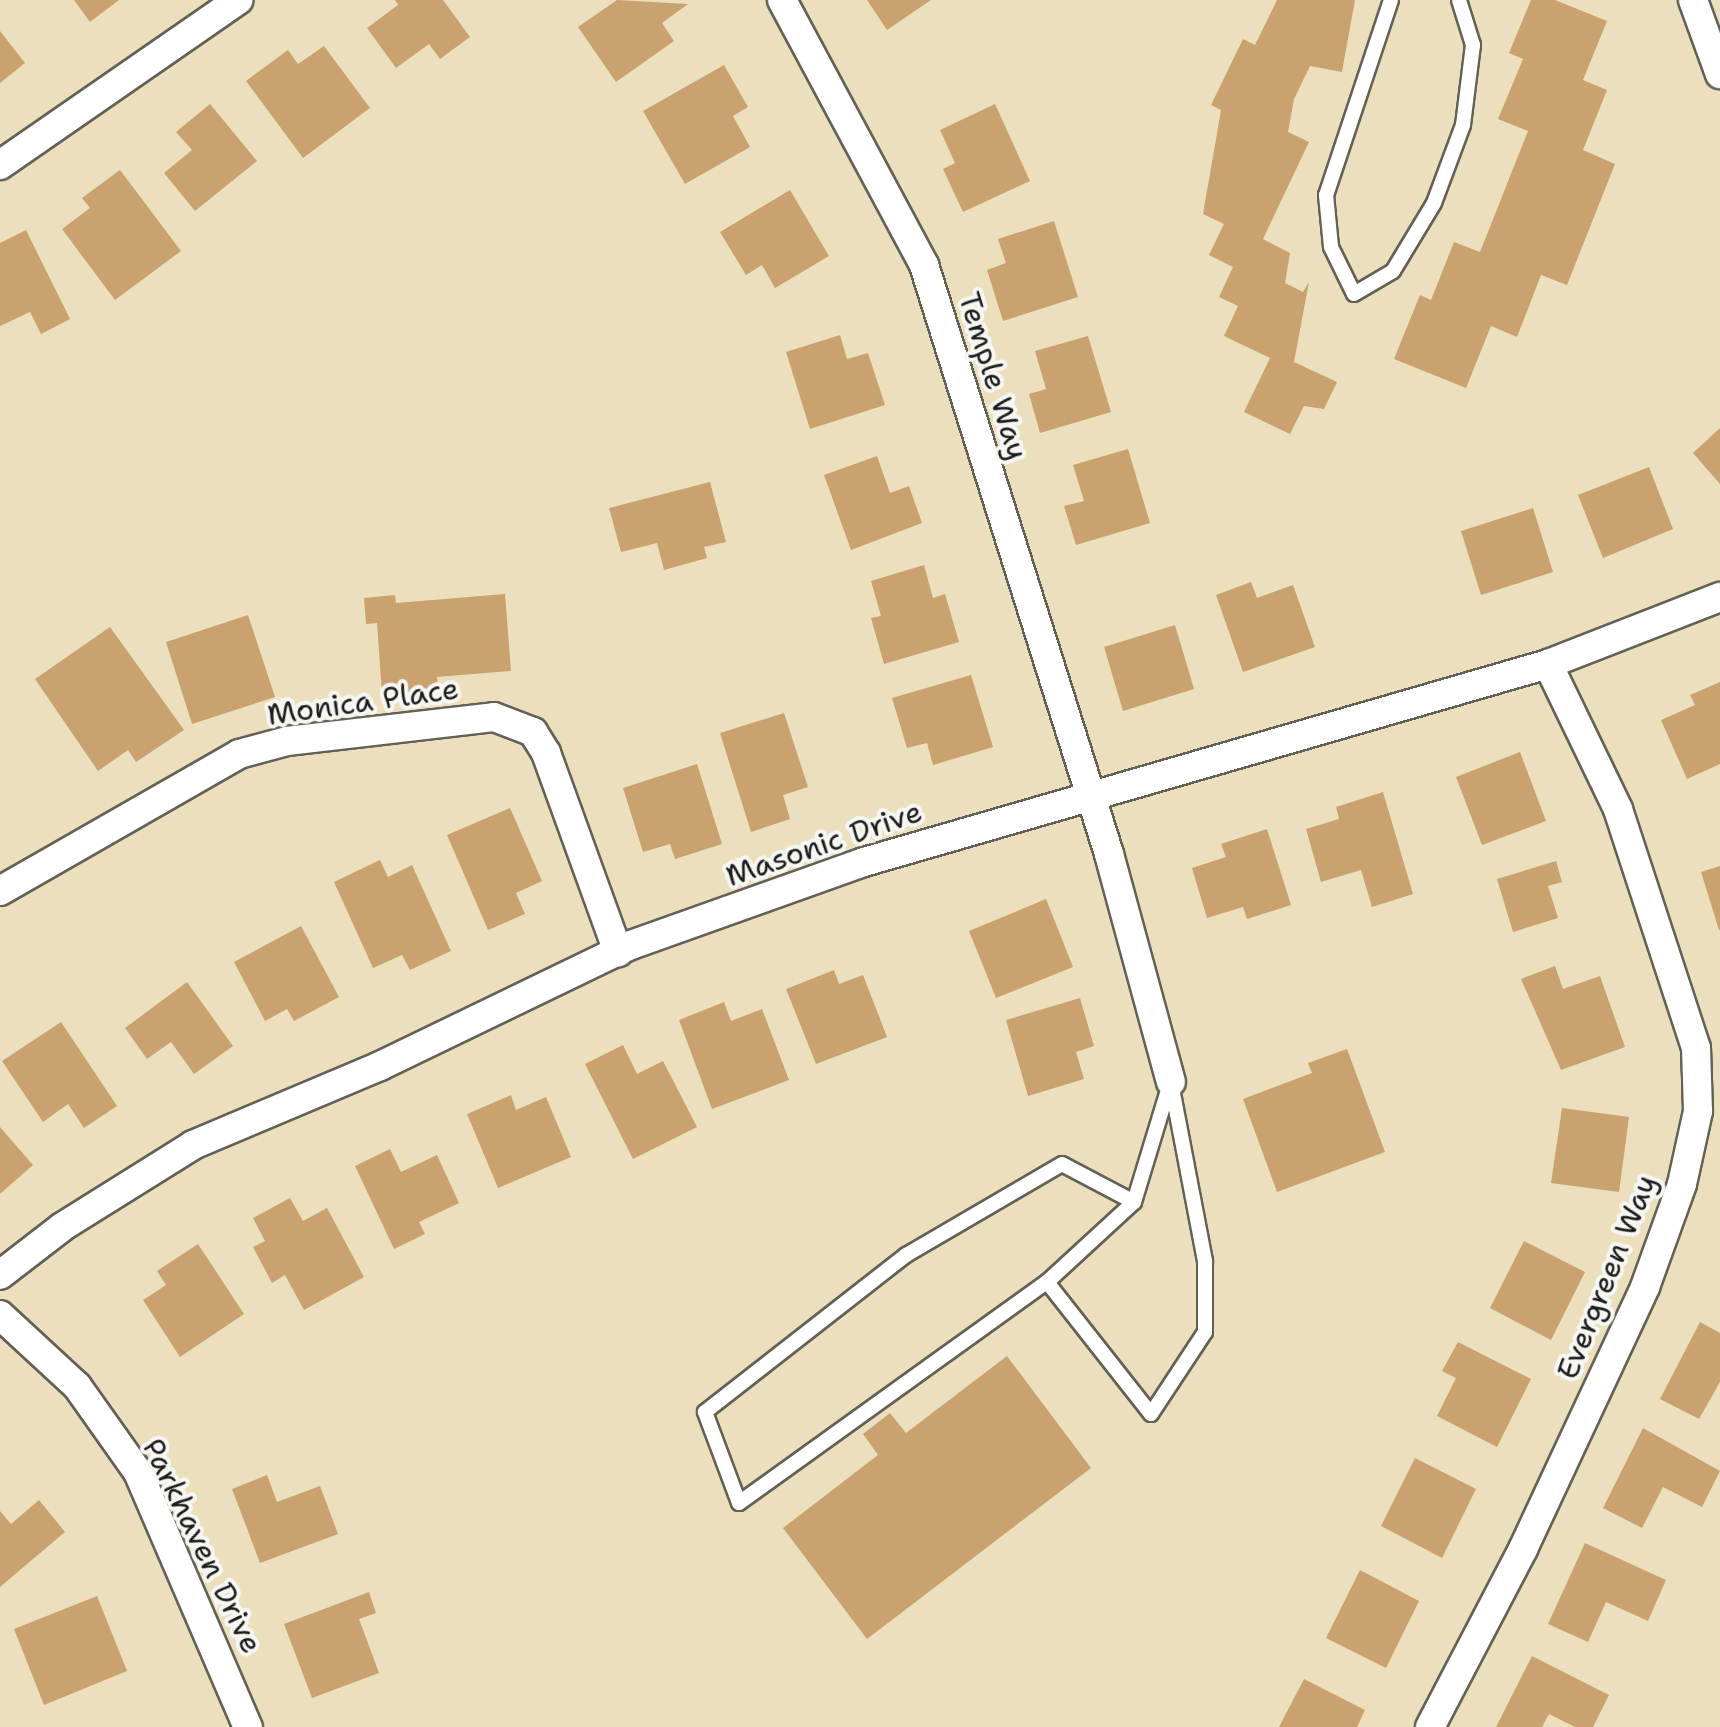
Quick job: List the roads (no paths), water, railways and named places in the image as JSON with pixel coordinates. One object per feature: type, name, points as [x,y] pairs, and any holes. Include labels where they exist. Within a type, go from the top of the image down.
[{"type":"street","points":[[0,165],[238,0]]},
{"type":"street","name":"Temple Way","points":[[782,0],[924,265],[1090,794],[1171,1082]]},
{"type":"street","points":[[1693,0],[1720,74]]},
{"type":"street","name":"Masonic Drive","points":[[0,1274],[62,1227],[193,1145],[380,1066],[618,952],[864,862],[1548,664],[1720,597]]},
{"type":"street","name":"Evergreen Way","points":[[1430,1727],[1522,1549],[1645,1287],[1682,1184],[1698,1111],[1696,1048],[1618,808],[1548,664]]},
{"type":"street","name":"Monica Place","points":[[0,891],[238,754],[287,740],[494,717],[533,732],[546,752],[618,952]]},
{"type":"street","name":"Parkhaven Drive","points":[[0,1315],[77,1386],[138,1472],[248,1727]]},
{"type":"lane","points":[[1392,0],[1326,195],[1331,246],[1354,294],[1393,271],[1434,204],[1463,124],[1473,46],[1459,0]]},
{"type":"lane","points":[[1134,1202],[1062,1164],[906,1254],[705,1412],[738,1503],[1046,1282],[1134,1202],[1171,1082]]},
{"type":"lane","points":[[1046,1282],[1151,1414],[1205,1332],[1205,1262],[1171,1082]]}]
